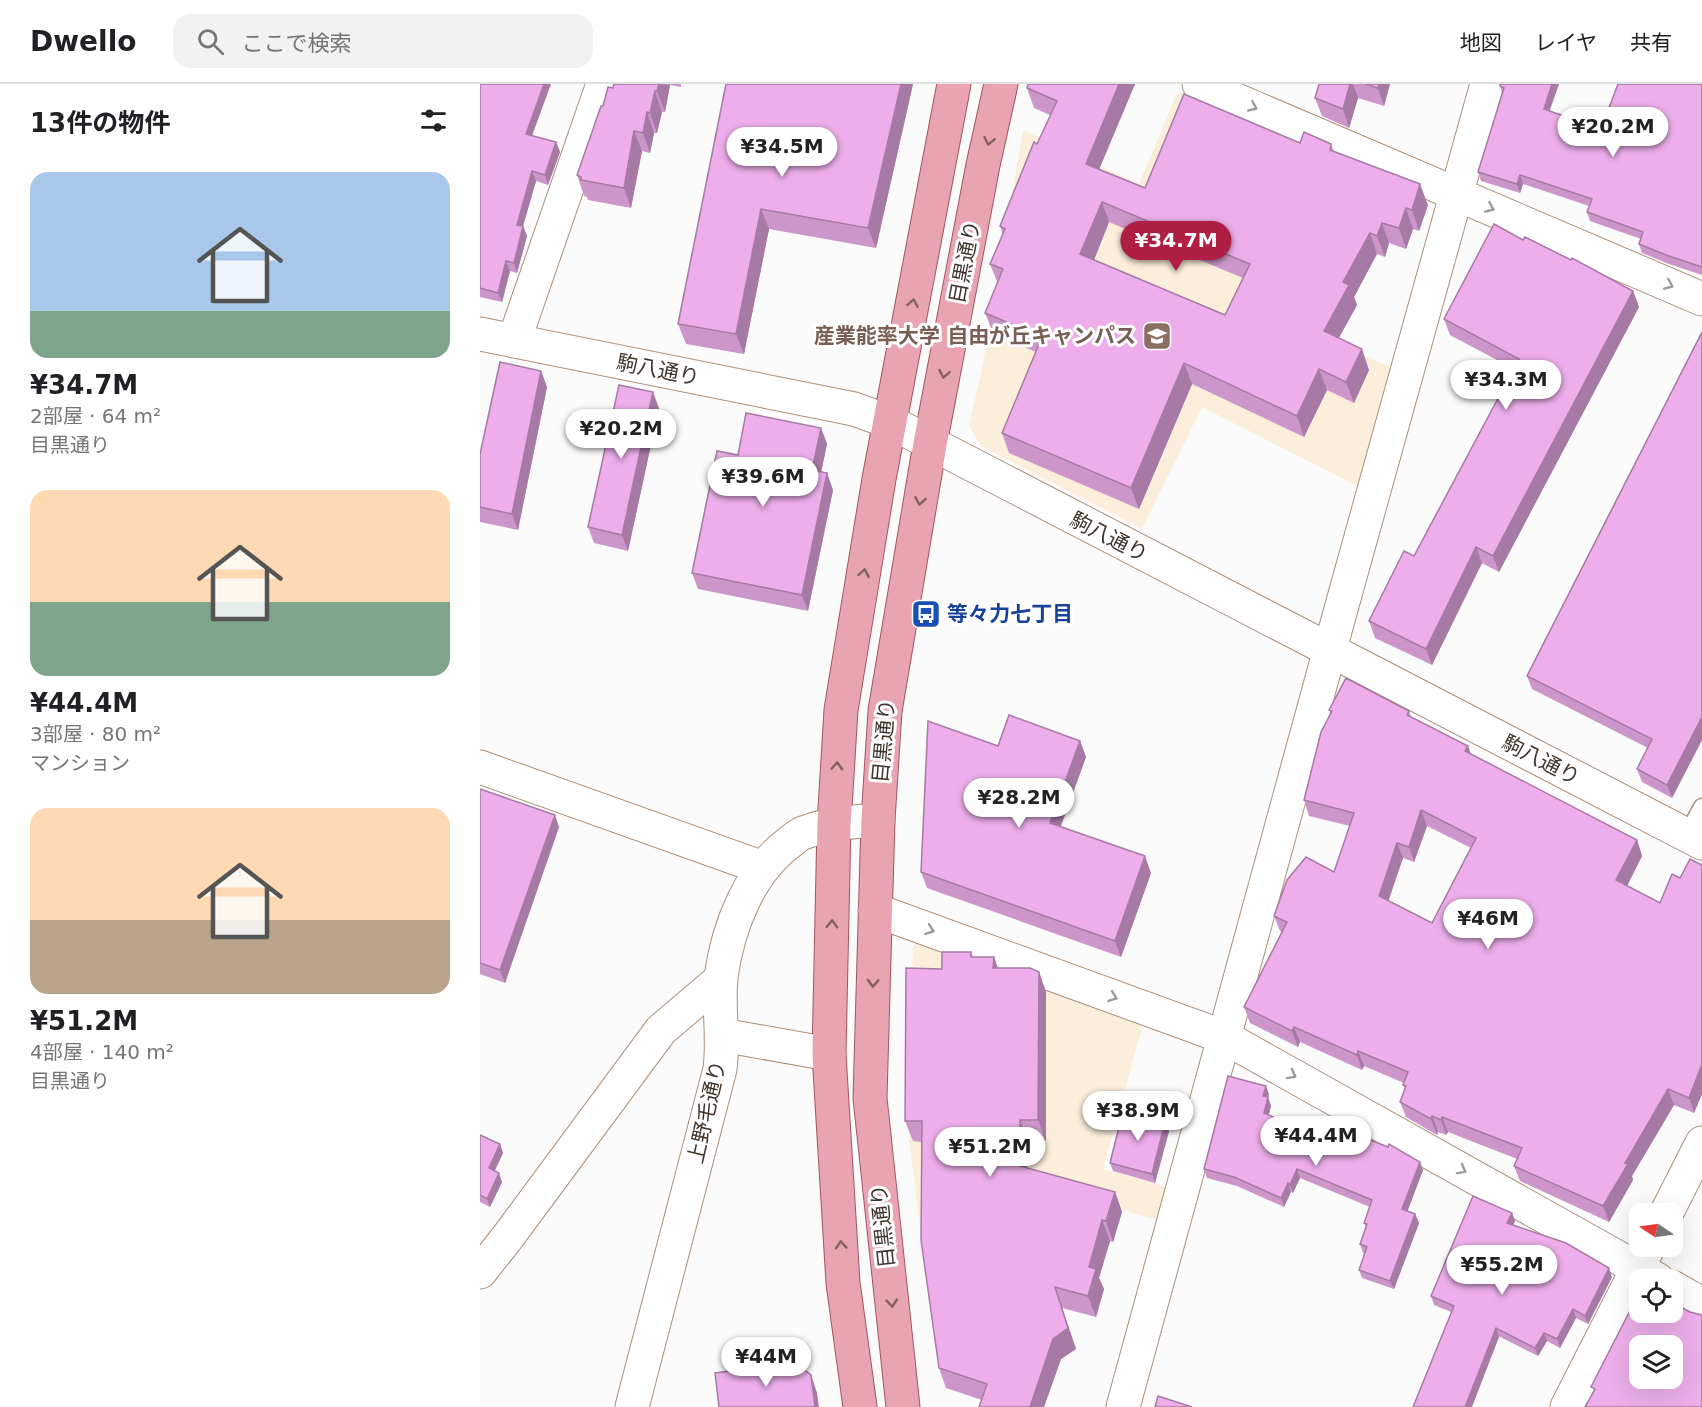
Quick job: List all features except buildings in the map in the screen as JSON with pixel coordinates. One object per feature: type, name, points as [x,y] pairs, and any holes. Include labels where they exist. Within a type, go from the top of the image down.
[{"type":"main road","name":"目黒通り","points":[[860,1407],[843,1283],[829,1054],[834,824],[840,710],[890,422],[954,84]]},
{"type":"main road","name":"目黒通り","points":[[903,1407],[870,1098],[878,820],[885,711],[930,444],[983,165],[1001,84]]},
{"type":"street","points":[[514,341],[603,84]]},
{"type":"street","points":[[1199,84],[1702,299]]},
{"type":"street","points":[[1123,1407],[1487,84]]},
{"type":"street","name":"駒八通り","points":[[480,334],[854,409],[890,422],[1330,651],[1697,828]]},
{"type":"street","points":[[480,767],[763,868]]},
{"type":"street","name":"上野毛通り","points":[[632,1407],[720,1068],[721,979],[726,950],[735,920],[747,893],[763,868],[781,849],[803,832],[834,824],[878,820]]},
{"type":"street","points":[[875,910],[1224,1037],[1648,1265],[1567,1407]]},
{"type":"street","points":[[480,1272],[494,1232],[661,1030],[721,979]]},
{"type":"street","points":[[722,1035],[829,1054]]},
{"type":"street","points":[[1672,1203],[1702,1143]]},
{"type":"street","points":[[1683,1293],[1702,1304]]},
{"type":"shaded area","name":"産業能率大学 自由が丘キャンパス","points":[[1178,91],[1324,156],[1268,308],[1390,367],[1359,487],[1202,407],[1142,529],[981,446],[969,426],[983,364],[1023,130],[1139,184]]},
{"type":"shaded area","points":[[919,940],[1143,1024],[1103,1169],[1167,1187],[1158,1220],[1046,1189],[1016,1303],[926,1275],[909,1139],[913,944]]},
{"type":"place","name":"産業能率大学 自由が丘キャンパス","points":[[1157,336]]},
{"type":"place","name":"等々力七丁目","points":[[926,614]]}]
